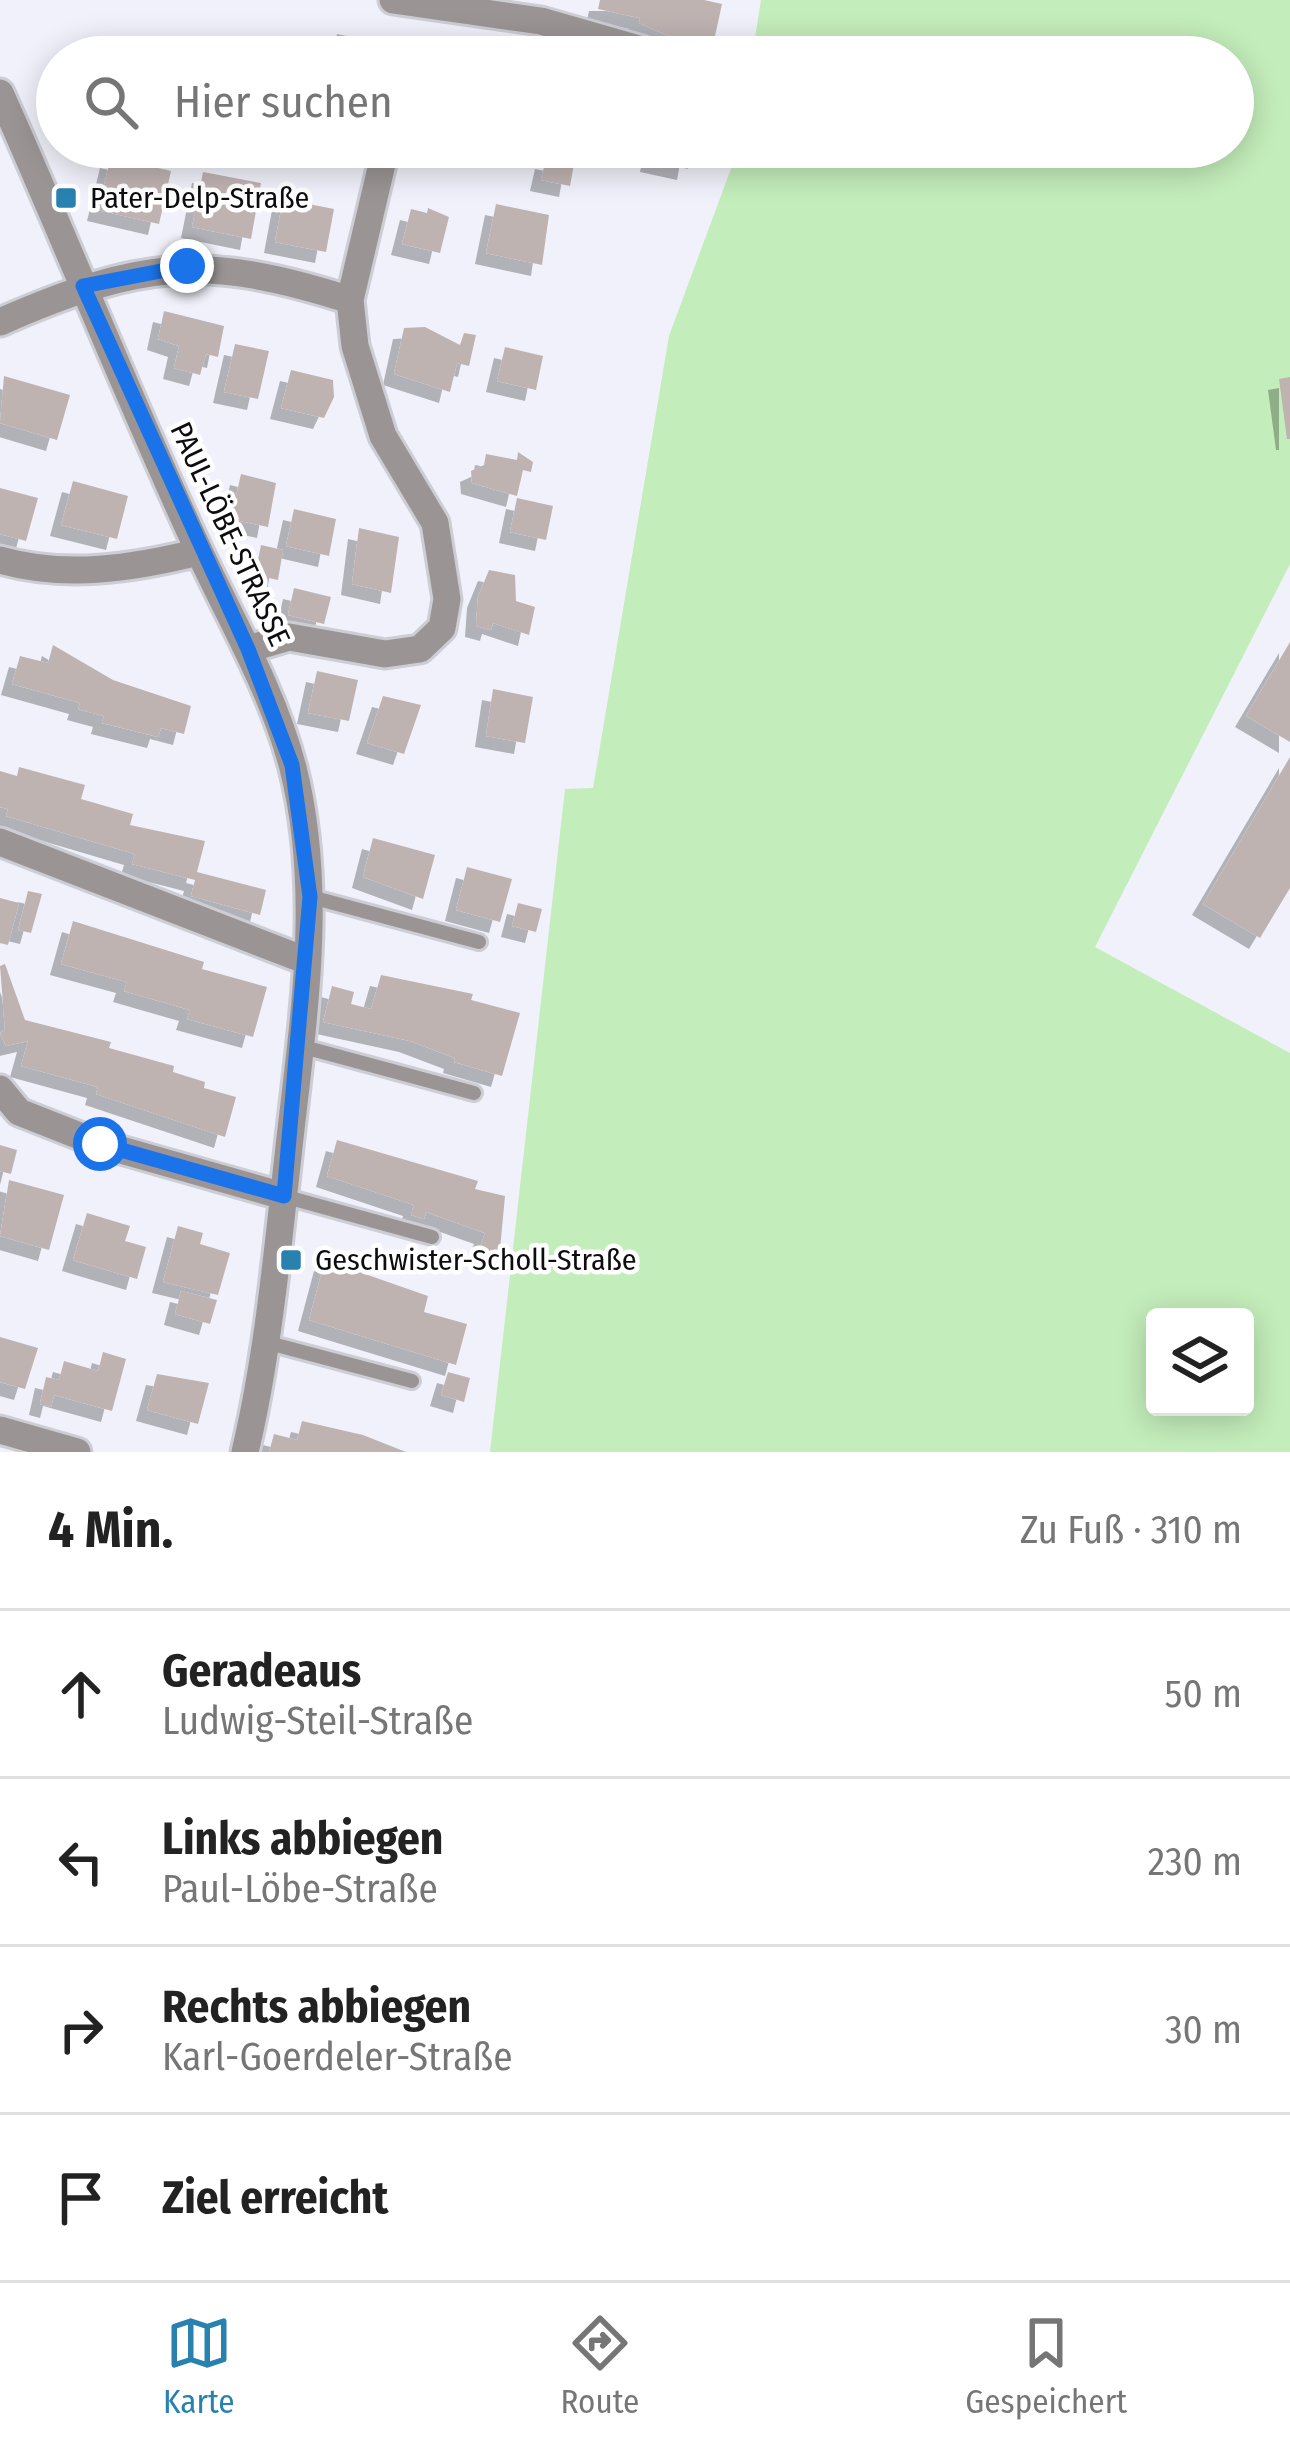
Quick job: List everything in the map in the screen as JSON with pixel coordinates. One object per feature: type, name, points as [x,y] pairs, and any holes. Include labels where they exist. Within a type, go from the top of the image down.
[{"type":"street","points":[[393,0],[541,21],[593,36]]},
{"type":"street","name":"PAUL-LÖBE-STRASSE","points":[[3,107],[200,552],[248,649],[292,765],[310,897],[307,961],[284,1196],[245,1452]]},
{"type":"street","points":[[248,649],[290,637],[385,654],[420,650],[442,628],[447,599],[435,524],[367,399],[350,300],[381,168]]},
{"type":"street","points":[[0,322],[83,286],[187,266],[293,281],[350,300]]},
{"type":"street","points":[[0,560],[55,572],[151,563],[200,552]]},
{"type":"street","points":[[0,842],[307,961]]},
{"type":"street","points":[[0,1089],[19,1112],[100,1144],[284,1196]]},
{"type":"street","points":[[0,1430],[77,1452]]},
{"type":"lane","points":[[310,897],[478,942]]},
{"type":"lane","points":[[300,1046],[474,1093]]},
{"type":"lane","points":[[284,1196],[432,1237]]},
{"type":"lane","points":[[265,1342],[412,1381]]},
{"type":"green space","points":[[761,0],[1290,0],[1290,564],[1095,947],[1290,1053],[1290,1452],[490,1452],[565,789],[593,788],[669,336],[731,168],[1254,168],[1254,36],[755,36]]},
{"type":"building","points":[[600,0],[722,4],[715,36],[667,35],[639,23],[640,18],[598,9]]},
{"type":"building","points":[[108,168],[171,171],[159,224],[98,210]]},
{"type":"building","points":[[544,168],[573,168],[570,186],[541,180]]},
{"type":"building","points":[[203,172],[261,183],[251,239],[192,227]]},
{"type":"building","points":[[283,199],[334,209],[326,252],[275,242]]},
{"type":"building","points":[[496,204],[549,215],[542,265],[486,253]]},
{"type":"building","points":[[428,208],[449,217],[440,253],[402,244],[411,209],[427,213]]},
{"type":"building","points":[[164,311],[224,326],[218,357],[206,354],[200,375],[174,368],[179,346],[158,339]]},
{"type":"building","points":[[425,327],[460,345],[464,333],[476,335],[469,366],[457,363],[450,392],[394,374],[404,328]]},
{"type":"building","points":[[235,344],[269,351],[258,399],[224,392]]},
{"type":"building","points":[[505,347],[543,356],[536,390],[497,381]]},
{"type":"building","points":[[291,370],[333,380],[334,397],[324,418],[281,408]]},
{"type":"building","points":[[4,376],[70,395],[57,440],[0,423]]},
{"type":"building","points":[[1290,377],[1290,439],[1287,439],[1279,379]]},
{"type":"building","points":[[518,452],[533,462],[531,472],[523,470],[517,496],[472,483],[471,471],[484,465],[486,454],[517,460]]},
{"type":"building","points":[[241,474],[276,483],[268,527],[231,519]]},
{"type":"building","points":[[73,481],[128,496],[117,539],[61,525]]},
{"type":"building","points":[[0,488],[38,498],[26,541],[0,534]]},
{"type":"building","points":[[517,498],[553,506],[546,540],[510,532]]},
{"type":"building","points":[[294,509],[336,519],[329,556],[286,546]]},
{"type":"building","points":[[359,528],[399,537],[391,593],[352,584]]},
{"type":"building","points":[[261,545],[283,550],[278,580],[255,575]]},
{"type":"building","points":[[489,570],[515,575],[516,601],[535,607],[529,635],[493,623],[491,630],[476,626],[478,597]]},
{"type":"building","points":[[294,588],[331,597],[324,624],[288,615]]},
{"type":"building","points":[[1290,642],[1290,742],[1246,716]]},
{"type":"building","points":[[53,645],[113,680],[191,706],[184,734],[161,728],[158,737],[102,723],[104,716],[78,709],[80,703],[12,684],[20,656],[48,663]]},
{"type":"building","points":[[317,671],[358,680],[349,721],[308,713]]},
{"type":"building","points":[[493,689],[533,697],[525,743],[486,736]]},
{"type":"building","points":[[383,696],[421,705],[404,754],[367,743]]},
{"type":"building","points":[[1290,757],[1290,888],[1260,938],[1203,904]]},
{"type":"building","points":[[19,767],[85,785],[81,799],[133,814],[130,825],[205,841],[197,872],[266,890],[260,915],[191,896],[195,880],[132,864],[135,854],[6,816],[8,809],[0,807],[0,771],[17,776]]},
{"type":"building","points":[[373,838],[435,855],[423,899],[363,877]]},
{"type":"building","points":[[467,867],[512,879],[500,922],[456,910]]},
{"type":"building","points":[[28,891],[42,894],[31,933],[18,930]]},
{"type":"building","points":[[0,898],[19,903],[8,945],[0,943]]},
{"type":"building","points":[[518,903],[542,909],[536,932],[512,926]]},
{"type":"building","points":[[73,921],[204,962],[202,969],[267,987],[253,1037],[187,1019],[190,1010],[124,991],[127,982],[61,964]]},
{"type":"building","points":[[5,964],[25,1020],[111,1042],[109,1048],[174,1066],[173,1072],[205,1082],[204,1088],[236,1097],[225,1137],[96,1094],[98,1087],[21,1066],[28,1041],[6,1046],[0,1033],[5,1030],[0,966]]},
{"type":"building","points":[[381,975],[473,994],[471,1000],[520,1013],[502,1076],[454,1062],[455,1058],[410,1041],[323,1022],[332,986],[354,992],[351,1004],[371,1009]]},
{"type":"building","points":[[337,1140],[478,1181],[475,1189],[505,1196],[499,1260],[478,1254],[485,1233],[426,1212],[424,1219],[411,1215],[414,1205],[327,1176]]},
{"type":"building","points":[[0,1145],[17,1150],[11,1174],[0,1171]]},
{"type":"building","points":[[9,1180],[64,1195],[49,1250],[0,1236]]},
{"type":"building","points":[[87,1213],[130,1226],[125,1241],[146,1247],[137,1279],[73,1260]]},
{"type":"building","points":[[178,1226],[203,1233],[200,1244],[230,1253],[218,1295],[163,1282]]},
{"type":"building","points":[[325,1260],[428,1296],[424,1312],[467,1324],[456,1365],[309,1320]]},
{"type":"building","points":[[181,1291],[217,1300],[210,1324],[175,1314]]},
{"type":"building","points":[[0,1337],[38,1348],[25,1389],[0,1382]]},
{"type":"building","points":[[103,1352],[126,1359],[112,1411],[54,1395],[51,1407],[40,1404],[46,1377],[59,1380],[64,1361],[98,1371]]},
{"type":"building","points":[[448,1372],[470,1378],[464,1402],[441,1395]]},
{"type":"building","points":[[157,1374],[209,1383],[198,1424],[147,1410]]},
{"type":"building","points":[[302,1421],[363,1435],[406,1452],[269,1452],[274,1434],[297,1440]]},
{"type":"place","name":"Pater-Delp-Straße","points":[[66,198]]},
{"type":"place","name":"Geschwister-Scholl-Straße","points":[[291,1260]]},
{"type":"route","points":[[100,1144],[284,1196],[310,897],[292,765],[248,649],[83,286],[136,272],[187,266]]}]
